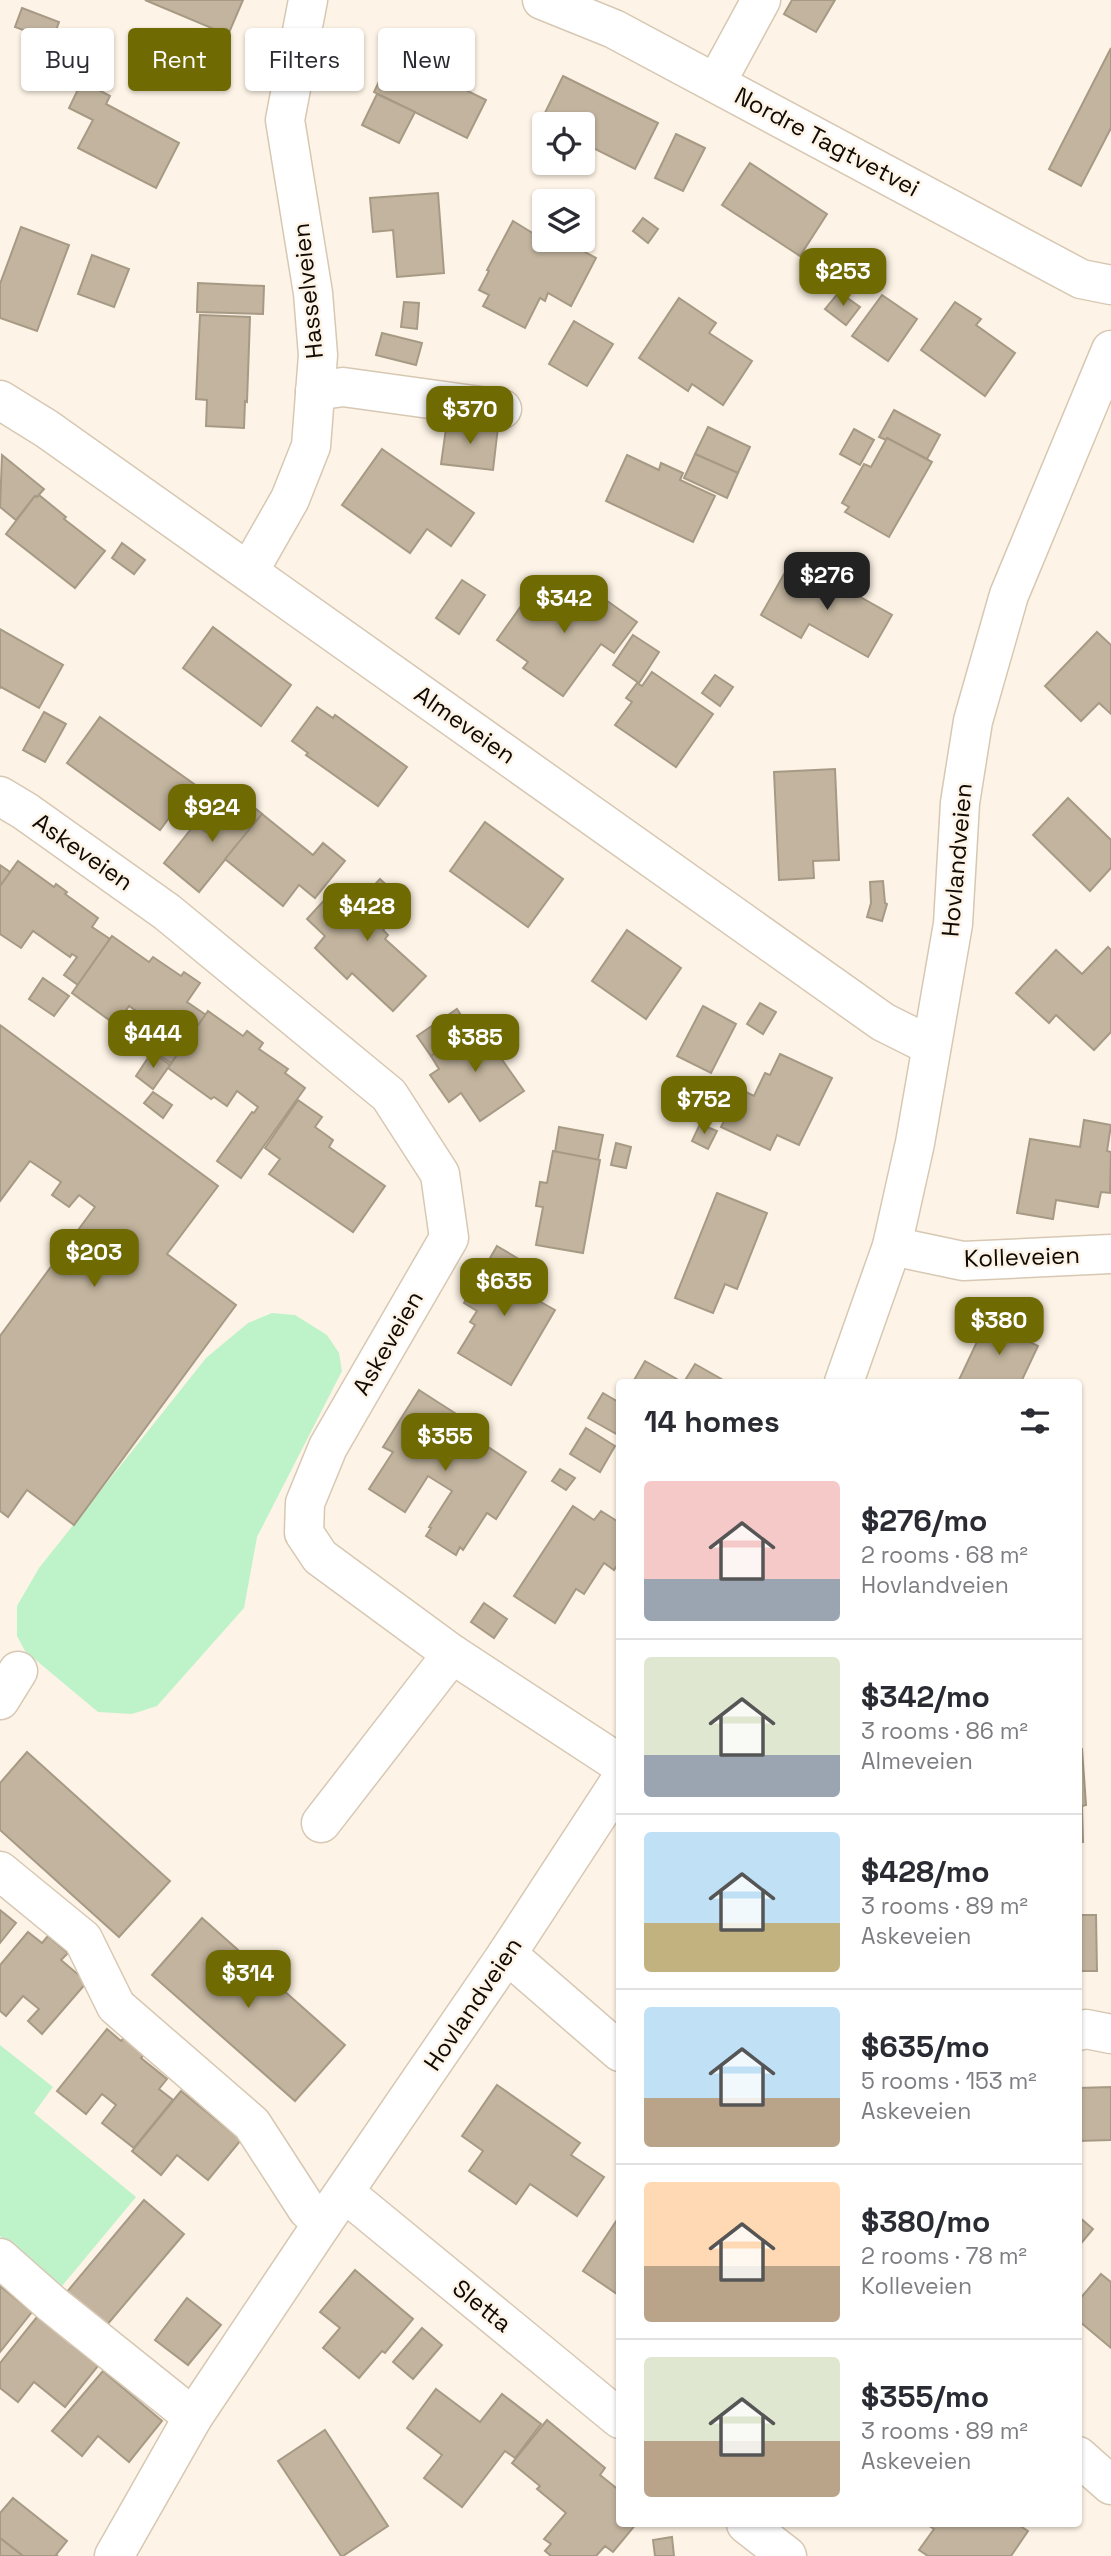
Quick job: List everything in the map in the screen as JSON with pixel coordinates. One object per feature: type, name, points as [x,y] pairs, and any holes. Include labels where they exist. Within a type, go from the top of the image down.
[{"type":"street","name":"Hasselveien","points":[[249,571],[290,499],[312,446],[318,355],[313,293],[285,120],[308,0]]},
{"type":"street","name":"Nordre Tagtvetvei","points":[[542,0],[614,29],[1081,279],[1111,285]]},
{"type":"street","points":[[716,83],[761,0]]},
{"type":"street","name":"Hovlandveien","points":[[845,1379],[892,1247],[915,1143],[953,925],[960,803],[974,721],[1009,595],[1111,351]]},
{"type":"street","points":[[316,391],[343,387],[502,410]]},
{"type":"street","name":"Almeveien","points":[[0,400],[47,429],[249,571],[883,1022],[931,1046]]},
{"type":"street","name":"Askeveien","points":[[0,796],[167,912],[389,1095],[440,1174],[449,1238],[328,1447],[305,1503],[304,1534],[320,1558],[452,1654],[616,1761]]},
{"type":"street","name":"Kolleveien","points":[[892,1247],[963,1261],[1111,1254]]},
{"type":"street","points":[[321,1824],[452,1654]]},
{"type":"street","name":"Hovlandveien","points":[[114,2556],[193,2417],[508,1954],[616,1787]]},
{"type":"street","points":[[0,1871],[83,1939],[116,2006],[252,2124],[307,2209],[322,2224]]},
{"type":"street","points":[[508,1954],[616,2048]]},
{"type":"street","points":[[1082,2030],[1111,2034]]},
{"type":"street","name":"Sletta","points":[[345,2193],[616,2416]]},
{"type":"street","points":[[0,2258],[52,2304],[193,2417]]},
{"type":"street","points":[[1082,2460],[1111,2485]]},
{"type":"street","points":[[736,2556],[745,2527]]},
{"type":"street","points":[[750,2527],[787,2556]]},
{"type":"green space","points":[[272,1313],[295,1315],[327,1335],[339,1353],[342,1371],[257,1537],[244,1608],[157,1706],[132,1714],[98,1712],[25,1651],[17,1636],[17,1606],[39,1568],[206,1358],[248,1323]]},
{"type":"green space","points":[[0,2045],[53,2087],[34,2113],[136,2197],[62,2286],[0,2236]]},
{"type":"building","points":[[145,0],[243,0],[231,28],[211,28]]},
{"type":"building","points":[[792,0],[835,0],[816,32],[784,14]]},
{"type":"building","points":[[22,8],[59,22],[57,28],[21,29],[15,27]]},
{"type":"building","points":[[1111,48],[1111,128],[1081,186],[1049,169]]},
{"type":"building","points":[[563,76],[658,123],[635,169],[595,149],[595,112],[545,112]]},
{"type":"building","points":[[378,84],[378,91],[468,91],[486,100],[467,138],[374,92]]},
{"type":"building","points":[[77,91],[101,91],[110,96],[106,104],[179,143],[156,188],[78,148],[93,120],[69,108]]},
{"type":"building","points":[[377,94],[415,112],[399,143],[362,125]]},
{"type":"building","points":[[676,134],[705,148],[683,191],[655,178]]},
{"type":"building","points":[[750,163],[827,214],[800,256],[722,205]]},
{"type":"building","points":[[438,193],[444,273],[397,277],[393,230],[373,232],[370,198]]},
{"type":"building","points":[[643,218],[658,229],[648,243],[633,231]]},
{"type":"building","points":[[513,221],[532,233],[532,252],[585,252],[596,258],[571,306],[548,293],[545,301],[540,298],[525,328],[483,306],[489,295],[479,290],[489,271],[487,270]]},
{"type":"building","points":[[21,227],[69,245],[37,331],[0,318],[0,284]]},
{"type":"building","points":[[92,255],[129,269],[114,307],[78,294]]},
{"type":"building","points":[[198,283],[264,286],[263,314],[197,312]]},
{"type":"building","points":[[839,292],[860,307],[846,325],[825,309]]},
{"type":"building","points":[[882,295],[917,319],[888,361],[852,336]]},
{"type":"building","points":[[679,298],[716,323],[709,333],[752,361],[723,405],[692,384],[688,391],[639,358]]},
{"type":"building","points":[[404,302],[419,303],[417,329],[401,327]]},
{"type":"building","points":[[955,302],[981,319],[976,325],[1015,353],[985,396],[921,350]]},
{"type":"building","points":[[200,315],[250,317],[244,428],[206,426],[207,400],[196,399]]},
{"type":"building","points":[[574,321],[613,344],[587,386],[549,364]]},
{"type":"building","points":[[382,333],[422,343],[416,365],[376,355]]},
{"type":"building","points":[[894,410],[940,435],[927,459],[887,438],[886,440],[879,437]]},
{"type":"building","points":[[447,421],[498,427],[493,470],[441,464]]},
{"type":"building","points":[[708,427],[750,447],[738,473],[695,454]]},
{"type":"building","points":[[854,429],[874,440],[860,465],[840,454]]},
{"type":"building","points":[[887,438],[932,462],[889,537],[845,512],[849,507],[842,503],[864,464],[871,467]]},
{"type":"building","points":[[382,449],[474,513],[451,546],[427,529],[410,553],[342,505]]},
{"type":"building","points":[[695,454],[738,473],[727,498],[684,478]]},
{"type":"building","points":[[2,455],[44,489],[16,520],[0,507]]},
{"type":"building","points":[[627,455],[659,470],[661,463],[683,473],[680,480],[715,496],[693,542],[606,501]]},
{"type":"building","points":[[39,495],[66,517],[64,519],[105,551],[75,588],[6,534],[35,496]]},
{"type":"building","points":[[122,543],[145,560],[134,574],[112,558]]},
{"type":"building","points":[[816,572],[892,615],[868,657],[809,624],[801,638],[761,615],[784,574],[807,587]]},
{"type":"building","points":[[462,580],[485,595],[459,634],[436,618]]},
{"type":"building","points":[[583,584],[637,622],[614,653],[601,644],[563,696],[523,668],[528,662],[497,640],[533,589],[564,611]]},
{"type":"building","points":[[213,627],[291,685],[261,726],[183,668]]},
{"type":"building","points":[[0,629],[63,665],[39,708],[0,688]]},
{"type":"building","points":[[1097,632],[1111,645],[1111,714],[1099,703],[1081,721],[1045,686]]},
{"type":"building","points":[[633,635],[659,652],[639,683],[613,665]]},
{"type":"building","points":[[652,672],[713,714],[676,767],[615,725],[632,702],[626,698],[637,683],[642,686]]},
{"type":"building","points":[[715,675],[733,687],[720,706],[702,693]]},
{"type":"building","points":[[317,707],[333,718],[335,715],[407,767],[378,806],[306,755],[308,753],[292,741]]},
{"type":"building","points":[[44,712],[66,724],[45,762],[23,750]]},
{"type":"building","points":[[100,717],[194,784],[160,830],[67,763]]},
{"type":"building","points":[[835,769],[839,860],[813,861],[814,878],[779,880],[774,772]]},
{"type":"building","points":[[238,794],[262,814],[199,892],[164,863],[195,824],[206,832]]},
{"type":"building","points":[[1068,798],[1111,840],[1111,868],[1090,891],[1033,835]]},
{"type":"building","points":[[262,814],[313,855],[323,843],[345,861],[315,898],[299,885],[283,906],[225,859]]},
{"type":"building","points":[[485,822],[563,879],[528,927],[450,871]]},
{"type":"building","points":[[18,861],[54,887],[56,884],[67,892],[65,894],[98,918],[92,927],[110,939],[78,985],[64,975],[77,957],[72,954],[70,957],[33,931],[21,948],[0,934],[0,886]]},
{"type":"building","points":[[0,865],[10,872],[0,886]]},
{"type":"building","points":[[380,879],[407,904],[383,930],[388,935],[385,939],[426,976],[393,1011],[352,973],[347,979],[315,948],[325,936],[307,919],[330,894],[332,896],[339,889],[356,905]]},
{"type":"building","points":[[883,881],[887,904],[882,921],[867,917],[871,903],[870,882]]},
{"type":"building","points":[[627,930],[681,968],[646,1019],[592,981]]},
{"type":"building","points":[[112,936],[149,962],[153,957],[181,976],[184,972],[200,983],[187,1002],[206,1015],[171,1063],[158,1054],[172,1032],[168,1029],[166,1032],[129,1006],[116,1025],[72,993]]},
{"type":"building","points":[[1108,947],[1111,950],[1111,1032],[1094,1050],[1056,1015],[1049,1023],[1016,993],[1056,950],[1082,974]]},
{"type":"building","points":[[43,978],[69,996],[54,1016],[29,999]]},
{"type":"building","points":[[760,1003],[776,1012],[763,1034],[747,1024]]},
{"type":"building","points":[[703,1006],[736,1024],[711,1073],[677,1056]]},
{"type":"building","points":[[457,1009],[470,1029],[431,1056],[417,1036]]},
{"type":"building","points":[[208,1011],[243,1036],[247,1031],[263,1043],[259,1049],[288,1069],[285,1073],[305,1088],[241,1178],[217,1161],[258,1107],[237,1091],[227,1106],[214,1097],[211,1099],[168,1068]]},
{"type":"building","points":[[477,1024],[524,1091],[480,1121],[461,1093],[449,1102],[430,1075],[439,1069],[431,1056]]},
{"type":"building","points":[[0,1025],[218,1186],[167,1254],[236,1305],[74,1525],[27,1490],[8,1517],[0,1511],[0,1336],[95,1207],[79,1195],[69,1207],[52,1195],[61,1182],[30,1161],[0,1201]]},
{"type":"building","points":[[152,1052],[170,1065],[153,1089],[136,1076]]},
{"type":"building","points":[[780,1054],[832,1078],[799,1145],[777,1135],[770,1150],[721,1127],[740,1089],[754,1096],[765,1073],[770,1075]]},
{"type":"building","points":[[153,1092],[172,1105],[163,1118],[144,1103]]},
{"type":"building","points":[[298,1100],[322,1117],[315,1127],[333,1140],[329,1147],[385,1186],[353,1232],[269,1174],[280,1159],[265,1148]]},
{"type":"building","points":[[1084,1120],[1111,1125],[1107,1151],[1111,1152],[1110,1193],[1101,1192],[1098,1207],[1056,1200],[1053,1219],[1017,1213],[1030,1139],[1080,1147]]},
{"type":"building","points":[[700,1124],[717,1131],[708,1149],[692,1141]]},
{"type":"building","points":[[559,1127],[603,1135],[598,1160],[555,1152]]},
{"type":"building","points":[[616,1143],[631,1147],[626,1168],[611,1165]]},
{"type":"building","points":[[553,1151],[600,1160],[583,1253],[536,1245],[543,1207],[536,1206],[540,1182],[547,1183]]},
{"type":"building","points":[[717,1193],[767,1213],[737,1289],[725,1284],[713,1313],[675,1298]]},
{"type":"building","points":[[497,1246],[534,1268],[524,1285],[520,1282],[516,1288],[555,1310],[511,1385],[458,1353],[475,1325],[470,1322],[477,1311],[464,1303]]},
{"type":"building","points":[[989,1322],[1038,1346],[1022,1379],[959,1379],[984,1327],[987,1328]]},
{"type":"building","points":[[645,1361],[677,1379],[635,1379]]},
{"type":"building","points":[[695,1364],[721,1379],[686,1379]]},
{"type":"building","points":[[419,1390],[461,1417],[449,1435],[479,1455],[485,1445],[526,1472],[496,1519],[487,1513],[463,1550],[460,1547],[456,1555],[426,1536],[452,1491],[428,1476],[405,1512],[369,1489],[393,1452],[383,1447]]},
{"type":"building","points":[[603,1393],[616,1401],[616,1434],[588,1418]]},
{"type":"building","points":[[586,1428],[615,1446],[600,1472],[570,1454]]},
{"type":"building","points":[[560,1469],[575,1478],[566,1490],[552,1481]]},
{"type":"building","points":[[573,1506],[594,1520],[601,1511],[616,1520],[616,1567],[614,1570],[604,1563],[584,1594],[576,1589],[555,1623],[514,1596]]},
{"type":"building","points":[[484,1603],[507,1619],[494,1638],[471,1622]]},
{"type":"building","points":[[1082,1749],[1086,1805],[1082,1806]]},
{"type":"building","points":[[27,1752],[170,1881],[119,1937],[0,1830],[0,1783]]},
{"type":"building","points":[[0,1910],[16,1923],[0,1943]]},
{"type":"building","points":[[1082,1915],[1096,1915],[1097,1971],[1082,1971]]},
{"type":"building","points":[[202,1918],[345,2045],[295,2101],[152,1975]]},
{"type":"building","points":[[28,1932],[42,1943],[48,1936],[68,1953],[61,1960],[87,1982],[42,2034],[28,2021],[39,2009],[23,1996],[6,2016],[0,2011],[0,1965]]},
{"type":"building","points":[[107,2029],[121,2041],[126,2036],[146,2052],[141,2058],[167,2079],[159,2089],[173,2100],[134,2148],[102,2123],[116,2105],[102,2094],[86,2114],[57,2091]]},
{"type":"building","points":[[497,2085],[580,2143],[571,2155],[604,2177],[577,2216],[530,2184],[516,2204],[469,2171],[483,2151],[462,2136]]},
{"type":"building","points":[[1111,2087],[1111,2140],[1082,2141],[1082,2088]]},
{"type":"building","points":[[181,2091],[241,2140],[208,2180],[177,2155],[161,2175],[132,2151]]},
{"type":"building","points":[[144,2200],[184,2234],[106,2326],[66,2293]]},
{"type":"building","points":[[1082,2219],[1093,2229],[1082,2242]]},
{"type":"building","points":[[616,2222],[616,2293],[583,2271]]},
{"type":"building","points":[[355,2270],[413,2319],[385,2353],[382,2351],[359,2378],[323,2348],[340,2328],[320,2312]]},
{"type":"building","points":[[1101,2274],[1111,2282],[1111,2348],[1082,2324],[1082,2296]]},
{"type":"building","points":[[0,2286],[32,2312],[0,2352]]},
{"type":"building","points":[[187,2298],[221,2325],[188,2365],[155,2340]]},
{"type":"building","points":[[37,2317],[51,2328],[54,2325],[76,2343],[73,2346],[98,2366],[65,2407],[34,2382],[18,2402],[0,2388],[0,2363]]},
{"type":"building","points":[[422,2328],[442,2345],[413,2379],[393,2362]]},
{"type":"building","points":[[103,2371],[162,2421],[129,2462],[98,2436],[82,2456],[52,2431]]},
{"type":"building","points":[[436,2389],[480,2422],[502,2394],[541,2424],[515,2458],[505,2451],[462,2507],[424,2478],[442,2455],[407,2428]]},
{"type":"building","points":[[547,2420],[605,2468],[600,2475],[616,2488],[616,2527],[634,2527],[613,2552],[605,2546],[596,2556],[551,2556],[545,2551],[551,2544],[544,2539],[566,2513],[537,2489],[540,2486],[512,2463]]},
{"type":"building","points":[[325,2430],[388,2526],[343,2556],[278,2461]]},
{"type":"building","points":[[13,2498],[67,2541],[56,2555],[58,2556],[23,2556],[0,2538],[0,2513]]},
{"type":"building","points":[[931,2527],[1022,2527],[1028,2531],[1011,2556],[928,2556],[919,2550],[934,2529]]},
{"type":"building","points":[[672,2537],[674,2556],[655,2556],[653,2540]]},
{"type":"building","points":[[0,2538],[23,2556],[0,2556]]}]
